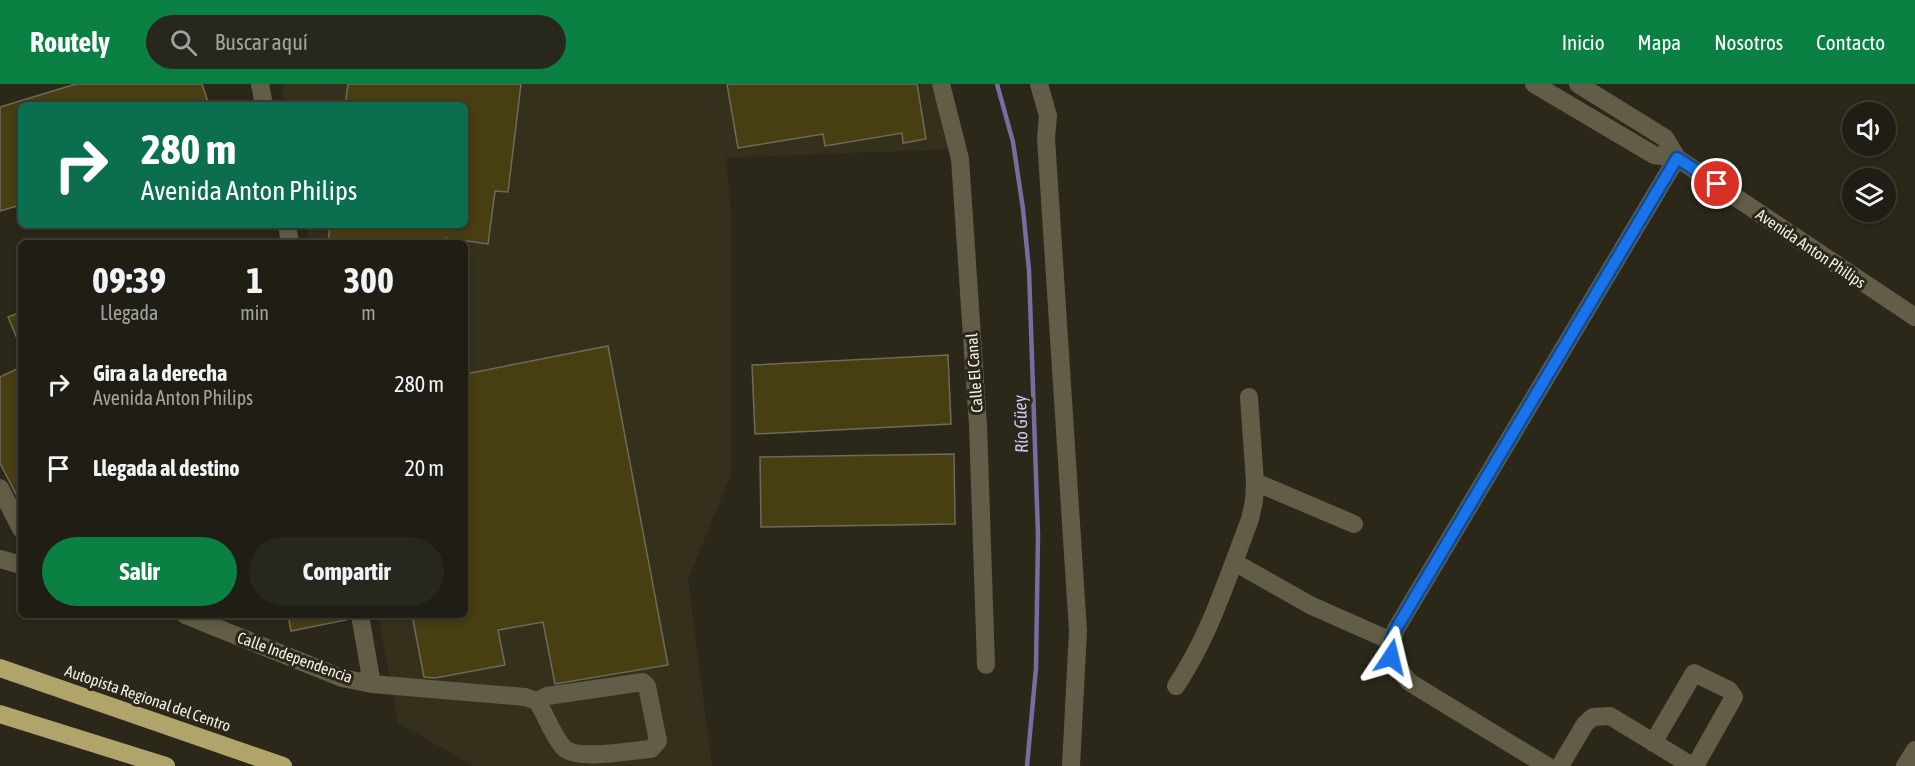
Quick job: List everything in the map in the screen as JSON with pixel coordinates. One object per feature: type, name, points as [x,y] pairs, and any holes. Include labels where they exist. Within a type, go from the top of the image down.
[{"type":"highway","name":"Autopista Regional del Centro","points":[[0,668],[283,766]]},
{"type":"highway","points":[[0,714],[166,766]]},
{"type":"street","points":[[260,84],[263,102]]},
{"type":"street","name":"Calle El Canal","points":[[941,84],[960,159],[978,425],[986,665]]},
{"type":"street","points":[[1039,84],[1048,116],[1046,138],[1078,631],[1071,766]]},
{"type":"street","name":"Avenida Anton Philips","points":[[1534,84],[1654,155],[1677,158]]},
{"type":"street","name":"Avenida Anton Philips","points":[[1578,84],[1597,89],[1665,138],[1677,158],[1915,317]]},
{"type":"street","points":[[1391,649],[1396,629],[1677,158]]},
{"type":"street","points":[[1176,686],[1195,656],[1209,627],[1250,519],[1255,482],[1249,397]]},
{"type":"street","points":[[1255,482],[1354,524]]},
{"type":"street","points":[[0,488],[18,523]]},
{"type":"street","points":[[0,559],[18,564]]},
{"type":"street","points":[[1234,562],[1391,649],[1409,682],[1547,766]]},
{"type":"street","name":"Calle Independencia","points":[[192,618],[342,678],[372,684],[525,697],[537,701]]},
{"type":"street","points":[[361,618],[372,684]]},
{"type":"street","points":[[1560,766],[1585,724],[1593,717],[1610,716],[1653,742],[1693,766],[1734,697],[1729,690],[1694,673],[1653,742]]},
{"type":"street","points":[[643,682],[647,686],[658,741],[651,748],[584,755],[572,753],[563,747],[537,701],[547,696],[643,682]]},
{"type":"street","points":[[1905,766],[1915,750]]},
{"type":"shaded area","points":[[281,84],[931,84],[952,149],[726,158],[731,210],[731,474],[688,579],[712,766],[474,766],[398,723],[379,618],[468,618],[468,240],[310,240],[308,228],[468,228],[468,102],[284,102]]},
{"type":"building","points":[[76,84],[202,84],[208,102],[18,102],[18,206],[0,211],[0,107]]},
{"type":"building","points":[[348,84],[521,84],[508,192],[495,191],[488,244],[446,238],[446,240],[328,240],[330,228],[468,228],[468,102],[345,102]]},
{"type":"building","points":[[727,84],[917,84],[926,139],[903,143],[902,133],[825,146],[823,134],[738,148]]},
{"type":"building","points":[[18,313],[18,341],[8,317]]},
{"type":"building","points":[[608,346],[668,665],[555,684],[543,622],[498,630],[505,665],[435,678],[424,677],[413,618],[468,618],[468,373]]},
{"type":"building","points":[[948,355],[951,424],[755,434],[752,365]]},
{"type":"building","points":[[18,368],[18,498],[0,463],[0,377]]},
{"type":"building","points":[[954,454],[955,524],[761,527],[760,457]]},
{"type":"building","points":[[289,618],[346,618],[346,620],[291,631]]},
{"type":"waterway","name":"Río Güey","points":[[997,84],[1013,142],[1029,270],[1038,535],[1036,668],[1027,766]]},
{"type":"route","points":[[1391,657],[1391,641],[1396,629],[1677,158],[1717,184]]}]
